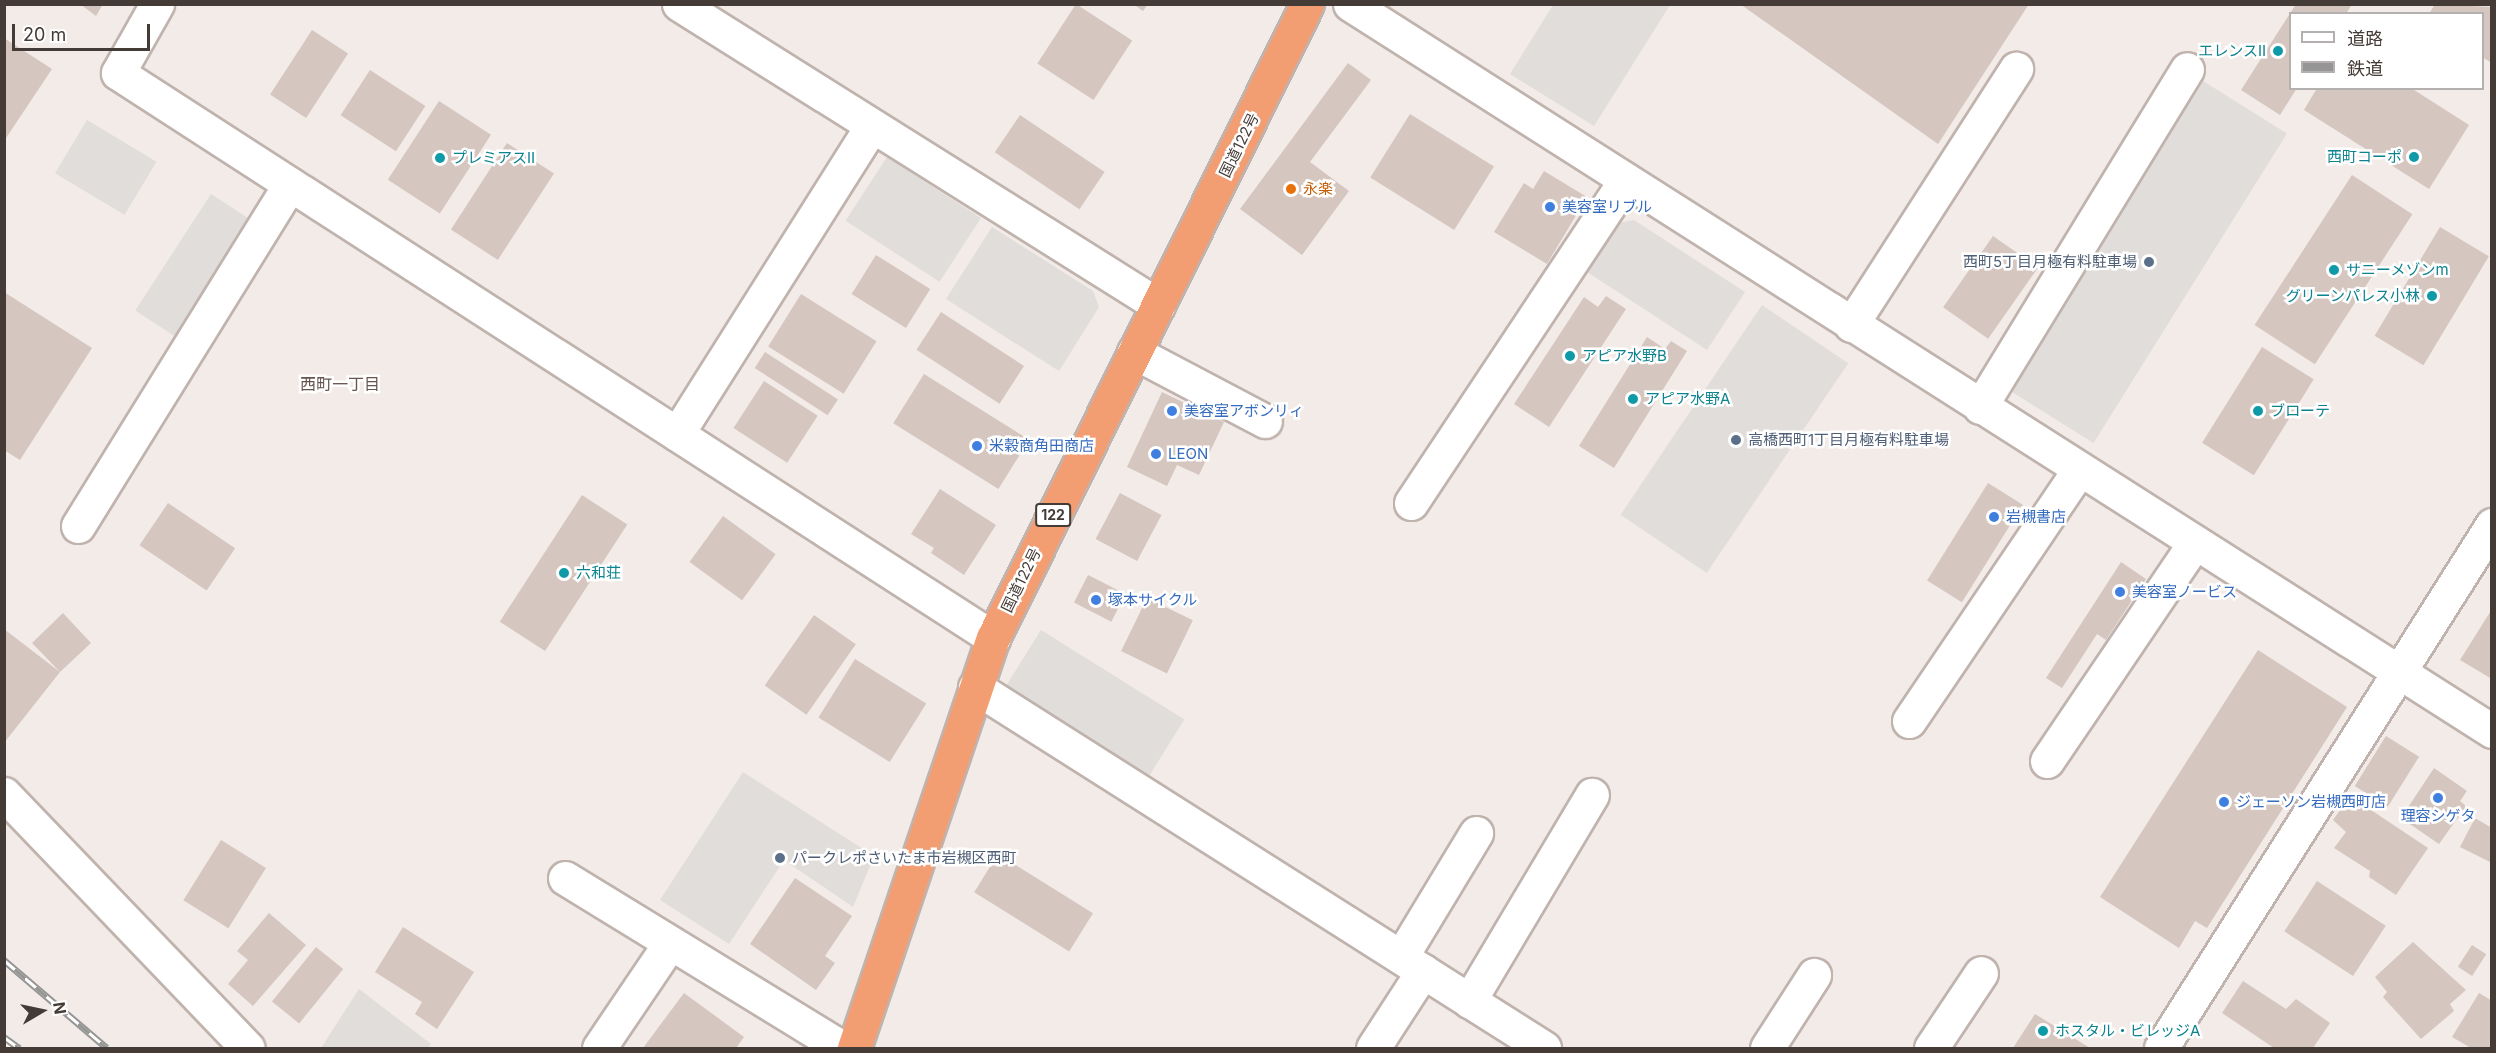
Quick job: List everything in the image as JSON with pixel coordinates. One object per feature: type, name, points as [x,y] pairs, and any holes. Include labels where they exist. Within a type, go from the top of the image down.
[{"type":"highway","name":"国道122号","points":[[854,1048],[993,638],[1307,4]]},
{"type":"street","points":[[157,4],[118,73],[993,638]]},
{"type":"street","points":[[679,4],[1158,305]]},
{"type":"street","points":[[1350,4],[2194,544],[2492,730]]},
{"type":"street","points":[[1851,325],[2016,69]]},
{"type":"street","points":[[1980,407],[2187,69]]},
{"type":"street","points":[[677,434],[872,126]]},
{"type":"street","points":[[1411,503],[1625,181]]},
{"type":"street","points":[[78,526],[290,184]]},
{"type":"street","points":[[1134,352],[1265,421]]},
{"type":"street","points":[[1909,721],[2079,470]]},
{"type":"street","points":[[2161,1048],[2492,525]]},
{"type":"street","points":[[2047,761],[2194,544]]},
{"type":"street","points":[[975,687],[1544,1048]]},
{"type":"street","points":[[4,794],[248,1048]]},
{"type":"street","points":[[1469,1001],[1592,795]]},
{"type":"street","points":[[1373,1048],[1476,833]]},
{"type":"street","points":[[566,878],[842,1048]]},
{"type":"street","points":[[599,1048],[670,943]]},
{"type":"street","points":[[1931,1048],[1981,973]]},
{"type":"street","points":[[1767,1048],[1814,975]]},
{"type":"shaded area","points":[[1553,5],[1670,5],[1594,126],[1510,74]]},
{"type":"shaded area","name":"西町5丁目月極有料駐車場","points":[[2203,81],[2287,133],[2094,443],[2010,391]]},
{"type":"shaded area","points":[[87,120],[156,162],[124,215],[55,173]]},
{"type":"shaded area","points":[[887,157],[981,218],[940,282],[846,221]]},
{"type":"shaded area","points":[[211,194],[251,220],[176,337],[135,311]]},
{"type":"shaded area","points":[[1634,220],[1745,292],[1707,350],[1584,270],[1613,224]]},
{"type":"shaded area","points":[[992,227],[1093,291],[1099,307],[1059,371],[946,299]]},
{"type":"shaded area","name":"高橋西町1丁目月極有料駐車場","points":[[1762,305],[1848,363],[1707,573],[1621,515]]},
{"type":"shaded area","points":[[1041,630],[1184,720],[1144,784],[1001,694]]},
{"type":"shaded area","name":"パークレポさいたま市岩槻区西町","points":[[743,772],[874,856],[853,907],[784,860],[729,944],[660,900]]},
{"type":"shaded area","points":[[359,989],[431,1044],[428,1048],[321,1048]]},
{"type":"building","points":[[80,4],[103,4],[96,16]]},
{"type":"building","points":[[1076,4],[1132,40],[1094,100],[1037,64]]},
{"type":"building","points":[[1133,4],[1148,4],[1143,11]]},
{"type":"building","points":[[1740,4],[2029,4],[1938,144]]},
{"type":"building","name":"エレンスⅡ","points":[[2296,4],[2352,4],[2347,12],[2291,12]]},
{"type":"building","points":[[2435,4],[2492,7],[2492,63],[2484,58],[2484,12],[2430,12]]},
{"type":"building","name":"エレンスⅡ","points":[[2289,15],[2289,90],[2296,90],[2280,115],[2241,90]]},
{"type":"building","points":[[312,30],[348,53],[306,118],[270,95]]},
{"type":"building","points":[[4,38],[52,69],[4,141]]},
{"type":"building","points":[[1348,63],[1371,80],[1310,162],[1349,191],[1302,255],[1240,209]]},
{"type":"building","points":[[370,70],[425,106],[396,151],[341,115]]},
{"type":"building","name":"西町コーポ","points":[[2316,90],[2414,90],[2469,125],[2429,189],[2304,110]]},
{"type":"building","name":"プレミアスⅡ","points":[[439,101],[491,135],[440,214],[388,180]]},
{"type":"building","points":[[1410,114],[1494,166],[1454,230],[1370,178]]},
{"type":"building","points":[[1020,115],[1105,172],[1079,209],[995,152]]},
{"type":"building","points":[[507,143],[554,173],[498,260],[451,229]]},
{"type":"building","points":[[1544,171],[1587,197],[1547,264],[1494,232],[1524,183],[1533,189]]},
{"type":"building","name":"サニーメゾンm","points":[[2352,175],[2412,214],[2315,364],[2255,325]]},
{"type":"building","name":"グリーンパレス小林","points":[[2440,227],[2489,256],[2423,365],[2375,336]]},
{"type":"building","points":[[1993,236],[2038,268],[1988,339],[1943,307]]},
{"type":"building","points":[[876,255],[930,289],[906,328],[852,294]]},
{"type":"building","points":[[4,292],[92,348],[20,460],[4,450]]},
{"type":"building","points":[[801,294],[876,341],[844,394],[768,347]]},
{"type":"building","name":"アピア水野B","points":[[1606,296],[1626,309],[1549,427],[1514,404],[1584,297],[1598,307]]},
{"type":"building","points":[[941,312],[1024,366],[1000,404],[916,350]]},
{"type":"building","name":"アピア水野A","points":[[1647,337],[1665,349],[1671,341],[1687,351],[1614,468],[1579,446]]},
{"type":"building","name":"ブローテ","points":[[2262,347],[2314,379],[2254,475],[2202,443]]},
{"type":"building","points":[[765,352],[838,399],[828,415],[755,368]]},
{"type":"building","points":[[924,374],[1029,440],[998,489],[893,423]]},
{"type":"building","points":[[764,381],[818,416],[787,463],[734,428]]},
{"type":"building","points":[[1162,392],[1224,422],[1199,475],[1177,465],[1167,486],[1127,467]]},
{"type":"building","points":[[1988,483],[2023,505],[1962,602],[1927,581]]},
{"type":"building","points":[[940,489],[996,525],[964,575],[931,553],[934,548],[911,534]]},
{"type":"building","points":[[1120,493],[1161,515],[1137,561],[1096,539]]},
{"type":"building","name":"六和荘","points":[[582,495],[627,524],[545,651],[500,622]]},
{"type":"building","points":[[168,503],[235,548],[207,591],[139,545]]},
{"type":"building","points":[[723,516],[776,554],[742,600],[689,562]]},
{"type":"building","points":[[2121,562],[2146,579],[2106,640],[2097,634],[2062,688],[2046,678]]},
{"type":"building","points":[[1088,575],[1125,594],[1111,622],[1074,603]]},
{"type":"building","points":[[1147,598],[1193,620],[1167,673],[1121,651]]},
{"type":"building","points":[[2492,609],[2492,679],[2460,660]]},
{"type":"building","points":[[63,613],[91,643],[60,672],[32,643]]},
{"type":"building","points":[[814,615],[856,644],[806,715],[765,685]]},
{"type":"building","points":[[4,629],[60,672],[4,743]]},
{"type":"building","name":"ジェーソン岩槻西町店","points":[[2258,650],[2347,707],[2207,928],[2195,921],[2179,948],[2100,897]]},
{"type":"building","points":[[855,659],[926,704],[890,762],[818,718]]},
{"type":"building","points":[[2386,736],[2419,757],[2388,807],[2355,786]]},
{"type":"building","points":[[2434,768],[2467,791],[2460,801],[2466,806],[2439,844],[2401,818]]},
{"type":"building","points":[[2350,796],[2428,848],[2396,895],[2369,877],[2370,871],[2334,848],[2346,832],[2333,820]]},
{"type":"building","points":[[2475,818],[2492,828],[2492,863],[2460,847]]},
{"type":"building","points":[[221,840],[266,868],[228,928],[183,900]]},
{"type":"building","points":[[998,854],[1093,913],[1069,952],[974,892]]},
{"type":"building","points":[[795,878],[852,916],[825,956],[835,963],[816,990],[750,944]]},
{"type":"building","points":[[2317,881],[2386,926],[2353,976],[2284,931]]},
{"type":"building","points":[[269,913],[306,945],[253,1006],[228,984],[248,960],[237,951]]},
{"type":"building","points":[[403,927],[474,972],[437,1029],[415,1014],[422,1002],[375,972]]},
{"type":"building","points":[[2413,942],[2466,990],[2450,1004],[2454,1011],[2421,1039],[2383,997],[2387,992],[2375,977]]},
{"type":"building","points":[[2472,945],[2486,954],[2472,976],[2458,967]]},
{"type":"building","points":[[316,947],[343,969],[299,1023],[272,1001]]},
{"type":"building","points":[[2243,981],[2286,1009],[2296,999],[2330,1023],[2313,1048],[2274,1048],[2222,1013]]},
{"type":"building","points":[[684,993],[744,1037],[736,1048],[643,1048]]},
{"type":"building","points":[[2479,993],[2492,1001],[2492,1048],[2471,1048],[2452,1037]]},
{"type":"building","name":"ホスタル・ビレッジA","points":[[2035,1014],[2090,1048],[2013,1048]]},
{"type":"railway","points":[[4,960],[107,1048]]},
{"type":"railway","points":[[4,1037],[19,1048]]},
{"type":"place","name":"エレンスⅡ","points":[[2278,51]]},
{"type":"place","name":"西町コーポ","points":[[2414,157]]},
{"type":"place","name":"プレミアスⅡ","points":[[440,158]]},
{"type":"place","name":"永楽","points":[[1291,189]]},
{"type":"place","name":"美容室リブル","points":[[1550,207]]},
{"type":"place","name":"西町5丁目月極有料駐車場","points":[[2149,262]]},
{"type":"place","name":"サニーメゾンm","points":[[2334,270]]},
{"type":"place","name":"グリーンパレス小林","points":[[2432,296]]},
{"type":"place","name":"アピア水野B","points":[[1570,356]]},
{"type":"place","name":"アピア水野A","points":[[1633,399]]},
{"type":"place","name":"美容室アボンリィ","points":[[1172,411]]},
{"type":"place","name":"ブローテ","points":[[2258,411]]},
{"type":"place","name":"高橋西町1丁目月極有料駐車場","points":[[1736,440]]},
{"type":"place","name":"米穀商角田商店","points":[[977,446]]},
{"type":"place","name":"LEON","points":[[1156,454]]},
{"type":"place","name":"岩槻書店","points":[[1994,517]]},
{"type":"place","name":"六和荘","points":[[564,573]]},
{"type":"place","name":"美容室ノービス","points":[[2120,592]]},
{"type":"place","name":"塚本サイクル","points":[[1096,600]]},
{"type":"place","name":"理容シゲタ","points":[[2438,798]]},
{"type":"place","name":"ジェーソン岩槻西町店","points":[[2224,802]]},
{"type":"place","name":"パークレポさいたま市岩槻区西町","points":[[780,858]]},
{"type":"place","name":"ホスタル・ビレッジA","points":[[2043,1031]]},
{"type":"district","name":"西町一丁目","points":[[340,384]]}]
